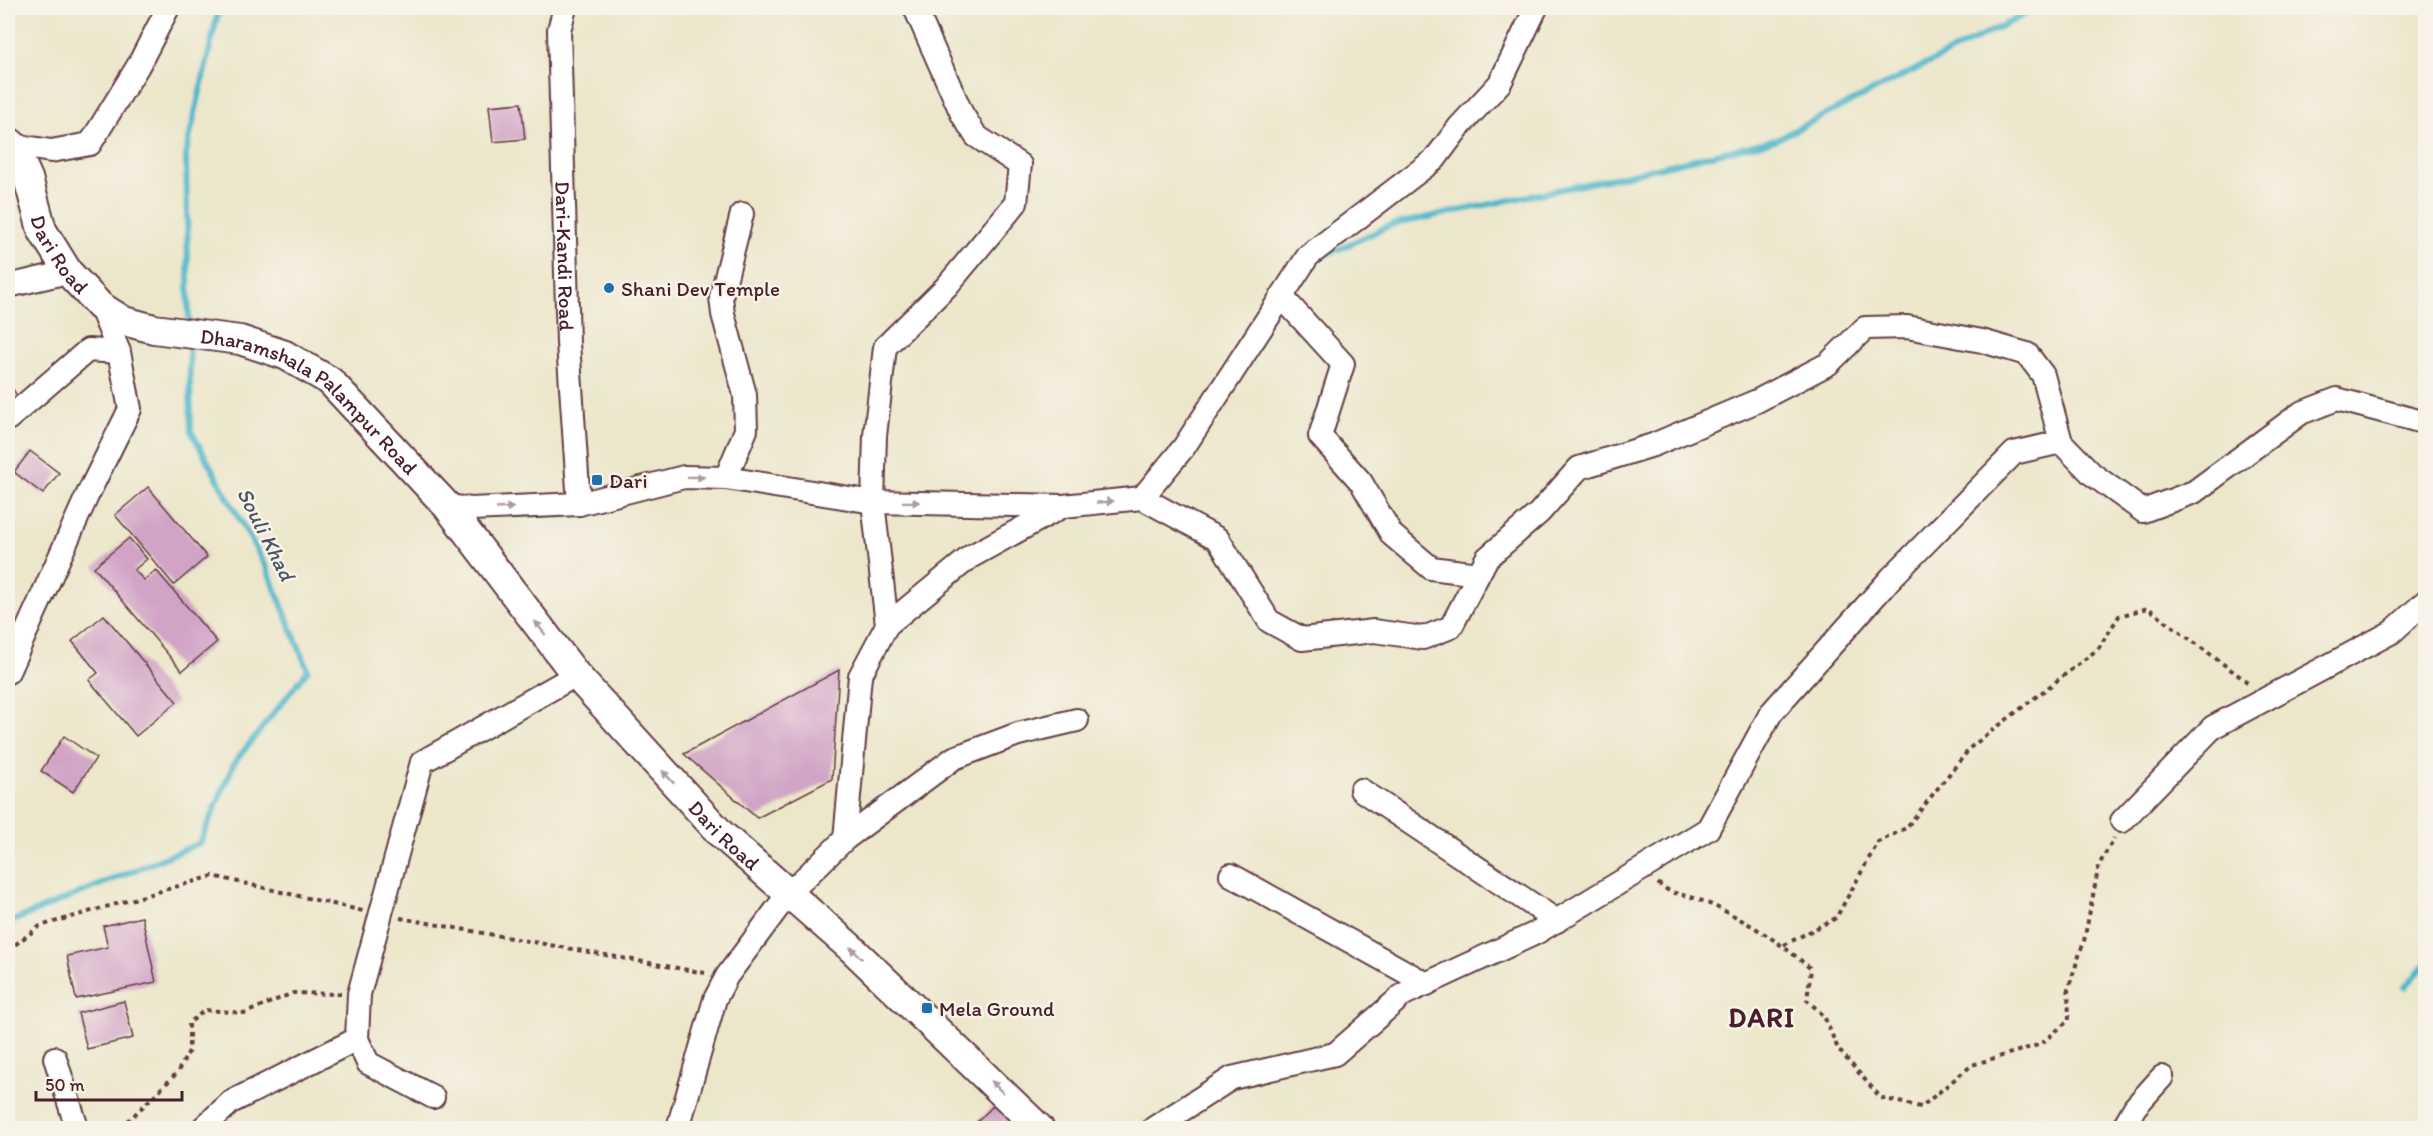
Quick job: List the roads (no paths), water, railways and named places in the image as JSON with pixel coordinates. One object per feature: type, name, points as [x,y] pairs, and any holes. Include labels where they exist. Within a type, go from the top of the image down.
[{"type":"main road","name":"Dari Road","points":[[10,143],[28,178],[42,230],[68,272],[100,306],[124,321],[154,329]]},
{"type":"main road","name":"Dharamshala Palampur Road","points":[[154,329],[240,340],[285,355],[330,381],[447,506]]},
{"type":"main road","name":"Dari Road","points":[[447,506],[576,675],[721,834],[850,948],[1039,1128]]},
{"type":"street","points":[[10,143],[51,151],[90,144],[138,66],[168,8]]},
{"type":"street","name":"Dari-Kandi Road","points":[[565,8],[559,30],[568,342],[579,504]]},
{"type":"street","points":[[886,625],[873,502],[875,436],[885,347],[947,286],[1016,203],[1020,165],[976,136],[962,114],[915,8]]},
{"type":"street","points":[[1142,498],[1184,447],[1308,256],[1382,197],[1436,159],[1459,127],[1500,83],[1536,8]]},
{"type":"street","points":[[726,478],[746,430],[745,395],[723,314],[722,297],[742,214]]},
{"type":"street","points":[[8,286],[68,272]]},
{"type":"street","points":[[1282,297],[1342,364],[1320,436],[1361,482],[1392,535],[1431,568],[1478,574]]},
{"type":"street","points":[[8,672],[87,496],[130,409],[118,352],[100,306]]},
{"type":"street","points":[[447,506],[471,509],[579,504],[684,477],[726,478],[873,502],[1063,506],[1142,498],[1218,539],[1269,621],[1302,639],[1374,631],[1423,638],[1451,627],[1486,558],[1539,513],[1579,468],[1653,445],[1757,401],[1828,364],[1865,328],[1907,327],[1982,341],[2027,354],[2043,375],[2061,442],[2092,474],[2143,511],[2194,492],[2301,413],[2337,399],[2426,423]]},
{"type":"street","points":[[8,419],[88,350],[118,352]]},
{"type":"street","points":[[1154,1128],[1232,1078],[1335,1054],[1404,994],[1557,921],[1708,829],[1771,713],[1892,577],[2014,453],[2061,442]]},
{"type":"street","points":[[845,839],[860,676],[886,625],[970,557],[1063,506]]},
{"type":"street","points":[[2122,821],[2213,727],[2392,632],[2426,601]]},
{"type":"street","points":[[433,1097],[368,1063],[357,1039],[359,994],[422,762],[576,675]]},
{"type":"street","points":[[678,1128],[716,999],[727,976],[788,894],[845,839],[954,758],[1018,734],[1077,720]]},
{"type":"street","points":[[1361,790],[1557,921]]},
{"type":"street","points":[[1231,875],[1427,984]]},
{"type":"street","points":[[202,1128],[231,1102],[357,1039]]},
{"type":"street","points":[[55,1058],[77,1128]]},
{"type":"street","points":[[2124,1128],[2135,1107],[2162,1077]]},
{"type":"waterway","name":"Souli Khad","points":[[189,327],[186,153],[219,8]]},
{"type":"waterway","points":[[1326,255],[1391,225],[1619,177],[1775,140],[2038,8]]},
{"type":"waterway","name":"Souli Khad","points":[[8,923],[200,843],[234,763],[308,670],[267,569],[191,431],[189,340]]},
{"type":"waterway","points":[[2405,987],[2426,964]]},
{"type":"place","name":"Shani Dev Temple","points":[[609,288]]},
{"type":"place","name":"Dari","points":[[597,480]]},
{"type":"place","name":"Mela Ground","points":[[927,1008]]},
{"type":"district","name":"DARI","points":[[1762,1017]]}]
